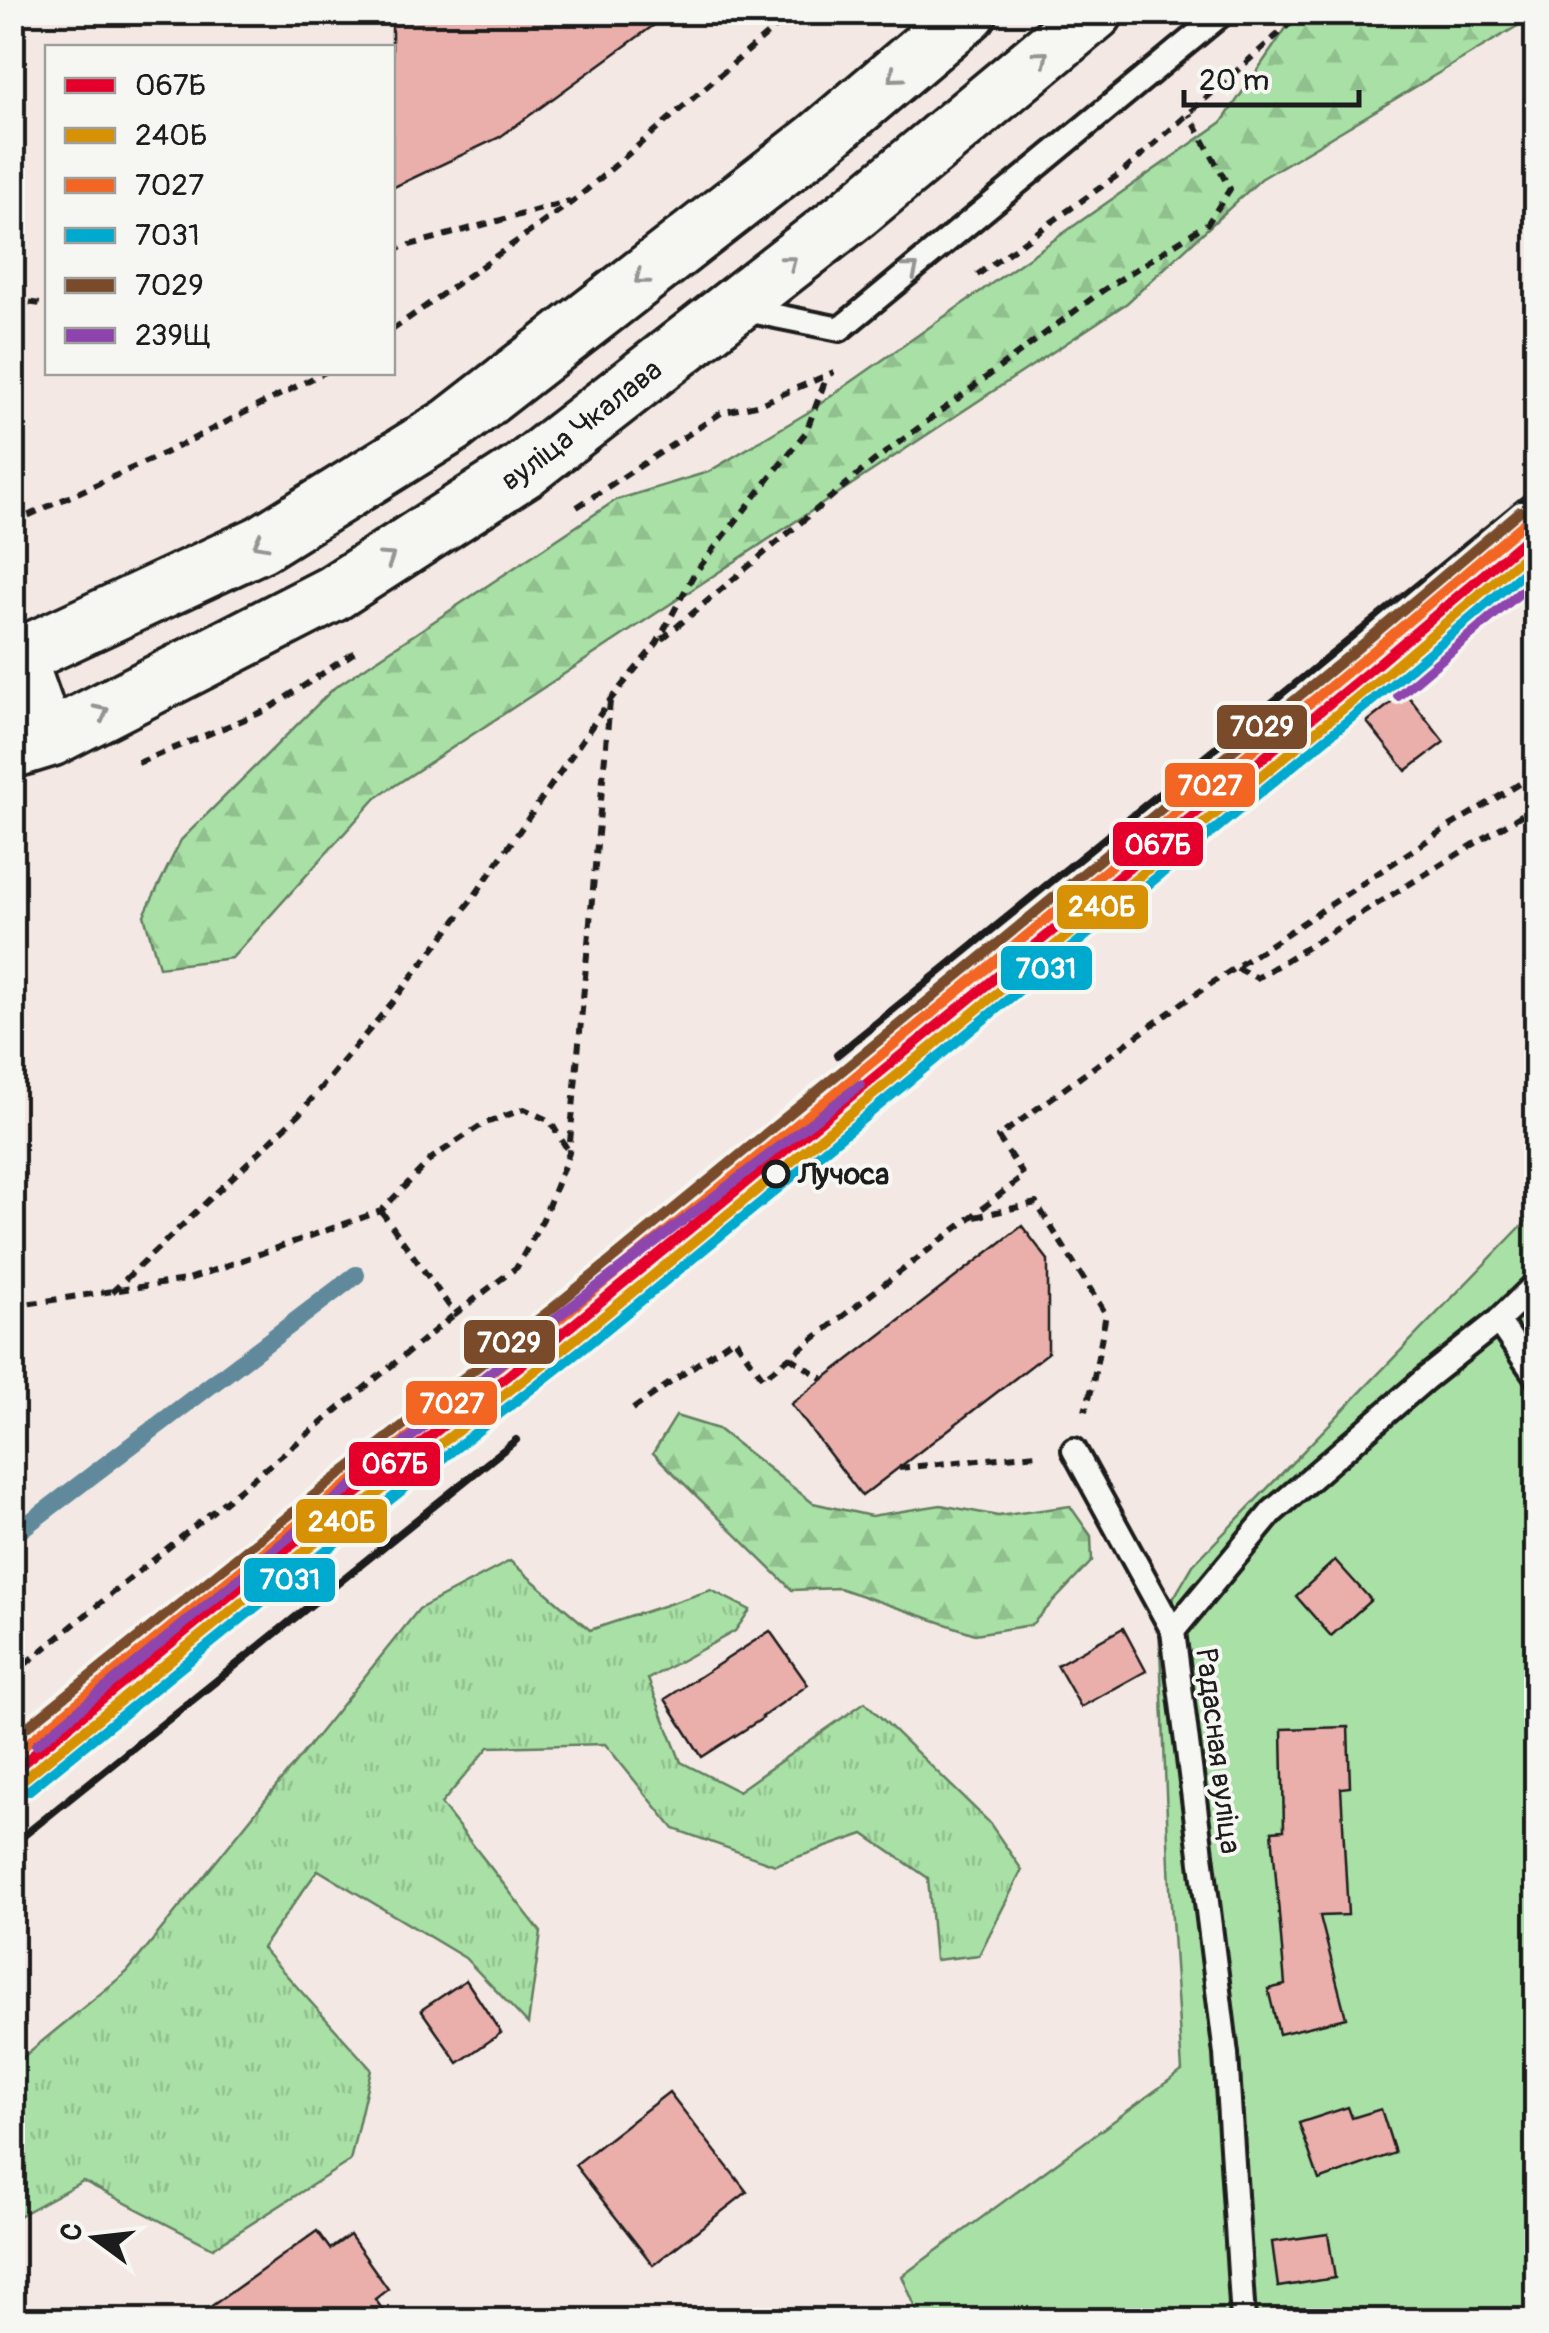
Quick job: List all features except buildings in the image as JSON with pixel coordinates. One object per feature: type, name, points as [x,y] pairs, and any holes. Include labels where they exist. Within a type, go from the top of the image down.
[{"type":"main road","points":[[16,650],[261,544],[452,425],[817,141],[969,12]]},
{"type":"main road","name":"вуліца Чкалава","points":[[32,744],[332,594],[524,470],[856,210],[1095,12]]},
{"type":"street","points":[[16,650],[32,744]]},
{"type":"lane","points":[[733,307],[840,328],[1224,12]]},
{"type":"lane","name":"Радасная вуліца","points":[[1244,2320],[1226,2054],[1173,1631],[1272,1512],[1498,1321],[1536,1284]]},
{"type":"lane","points":[[1498,1321],[1536,1376]]},
{"type":"lane","points":[[1074,1450],[1173,1631]]},
{"type":"path","points":[[395,328],[576,199],[793,12]]},
{"type":"path","points":[[965,284],[1125,170],[1303,12]]},
{"type":"path","points":[[112,1292],[300,1114],[472,898],[610,700],[657,643],[874,461],[1102,291],[1208,223],[1230,189],[1188,114]]},
{"type":"path","points":[[395,249],[576,199]]},
{"type":"path","points":[[12,300],[45,305]]},
{"type":"path","points":[[575,508],[721,413],[760,404],[840,369]]},
{"type":"path","points":[[657,643],[694,574],[806,432],[828,374]]},
{"type":"path","points":[[12,523],[165,453],[319,375]]},
{"type":"path","points":[[122,770],[267,710],[364,646]]},
{"type":"path","points":[[12,1676],[516,1267],[542,1220],[570,1153],[610,700]]},
{"type":"path","points":[[633,1409],[734,1338],[763,1378],[1024,1176],[998,1137],[1185,1001],[1437,834],[1536,774]]},
{"type":"path","points":[[1236,967],[1258,978],[1536,806]]},
{"type":"path","points":[[16,1306],[186,1280],[380,1211],[432,1158],[484,1124],[524,1109],[550,1121],[570,1153]]},
{"type":"path","points":[[900,1468],[1074,1450],[1092,1388],[1106,1314],[1036,1203],[969,1218]]},
{"type":"path","points":[[380,1211],[455,1314]]},
{"type":"path","points":[[790,1357],[824,1379]]},
{"type":"green space","points":[[1297,12],[1536,15],[1261,179],[1127,303],[376,798],[232,958],[159,967],[144,915],[181,840],[334,688],[616,500],[708,472],[807,413],[1222,122]]},
{"type":"green space","points":[[1536,1211],[1536,2320],[921,2320],[902,2276],[1182,2071],[1159,1623],[1193,1565]]},
{"type":"green space","points":[[676,1416],[718,1429],[813,1503],[871,1516],[941,1505],[998,1516],[1070,1506],[1091,1536],[1092,1561],[1031,1625],[975,1634],[839,1588],[792,1590],[653,1453]]},
{"type":"green space","points":[[510,1561],[590,1630],[711,1590],[750,1610],[735,1631],[648,1679],[681,1762],[738,1791],[865,1702],[989,1822],[1022,1870],[979,1955],[935,1960],[928,1878],[864,1834],[775,1865],[674,1829],[605,1744],[489,1747],[441,1804],[541,1932],[528,2024],[465,1958],[318,1870],[262,1948],[371,2069],[350,2161],[213,2248],[83,2181],[13,2219],[13,2065],[127,1972],[419,1609]]},
{"type":"waterway","points":[[12,1536],[356,1275]]},
{"type":"railway","points":[[837,1055],[1536,489]]},
{"type":"railway","points":[[12,1845],[516,1440]]},
{"type":"transit line","name":"7029","points":[[12,1739],[554,1307],[1520,511]]},
{"type":"transit line","name":"7027","points":[[12,1756],[321,1505],[562,1317],[1528,520]]},
{"type":"transit line","name":"067Б","points":[[12,1772],[329,1515],[570,1327],[1536,530]]},
{"type":"transit line","name":"240Б","points":[[20,1782],[337,1525],[578,1337],[1536,546]]},
{"type":"transit line","name":"7031","points":[[28,1791],[586,1346],[1536,562]]},
{"type":"transit line","name":"239Щ","points":[[1398,696],[1536,579]]},
{"type":"transit line","name":"239Щ","points":[[36,1745],[560,1315],[860,1085]]},
{"type":"place","name":"Лучоса","points":[[776,1174]]}]
